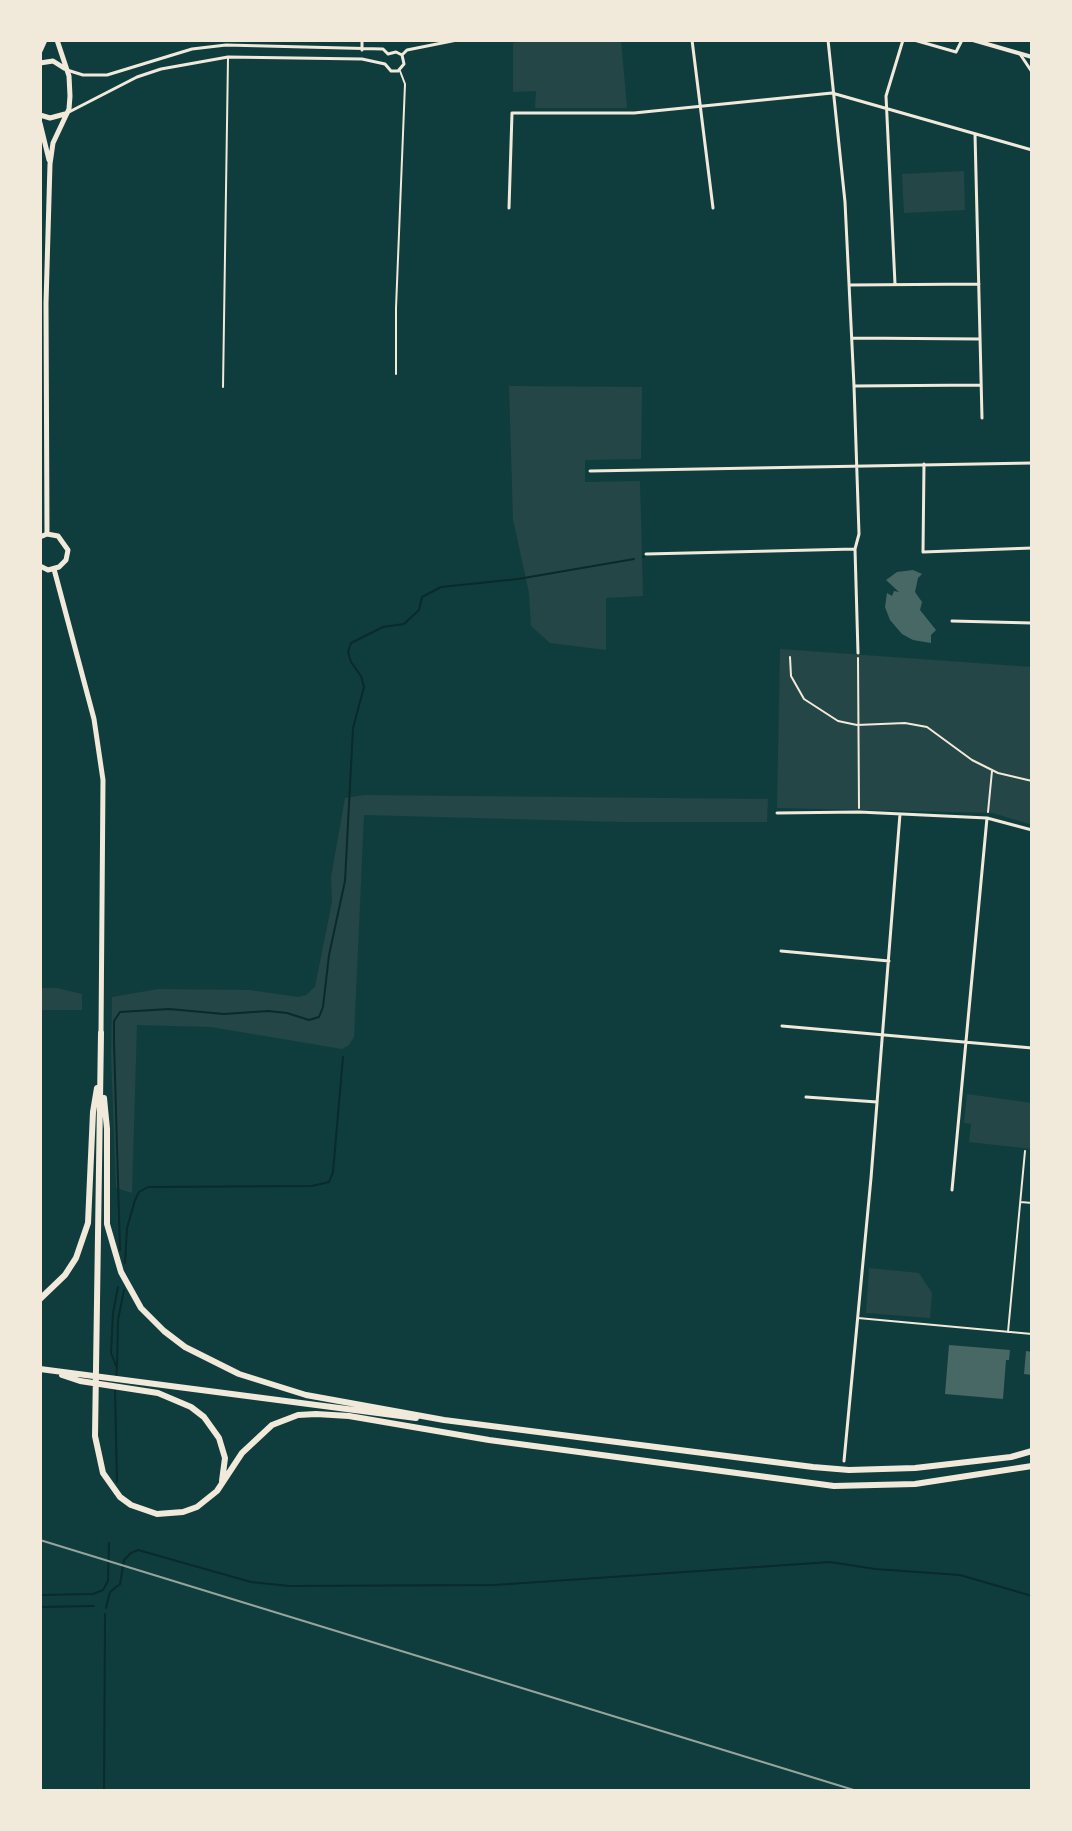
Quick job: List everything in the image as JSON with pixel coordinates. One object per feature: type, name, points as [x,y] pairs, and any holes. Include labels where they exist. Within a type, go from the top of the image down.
[{"type":"highway","points":[[101,1033],[95,1416],[98,1456],[111,1487],[143,1511],[157,1514],[183,1512],[208,1501],[257,1437],[272,1425],[298,1415],[333,1414],[442,1432],[847,1487],[915,1484],[1032,1466]]},
{"type":"highway","points":[[40,1299],[65,1275],[76,1258],[88,1223],[93,1112],[100,1068]]},
{"type":"highway","points":[[100,1068],[107,1129],[107,1224],[121,1272],[141,1308],[151,1319],[185,1347],[239,1374],[306,1395],[444,1420]]},
{"type":"highway","points":[[44,1370],[80,1378],[849,1470],[941,1466],[1032,1451]]},
{"type":"highway","points":[[131,1384],[168,1395],[191,1407],[213,1428],[224,1448],[225,1470],[217,1491]]},
{"type":"highway","points":[[371,1414],[442,1432]]},
{"type":"main road","points":[[40,51],[45,40]]},
{"type":"main road","points":[[40,566],[54,569],[66,560],[68,550],[58,536],[43,536],[50,164],[53,143],[69,109],[71,85],[57,40]]},
{"type":"main road","points":[[40,63],[53,61],[65,69]]},
{"type":"main road","points":[[40,115],[50,118],[65,114]]},
{"type":"main road","points":[[41,127],[50,164]]},
{"type":"main road","points":[[54,569],[94,719],[103,780],[101,1033]]},
{"type":"street","points":[[362,40],[362,50]]},
{"type":"street","points":[[402,55],[407,50],[457,40]]},
{"type":"street","points":[[692,40],[713,208]]},
{"type":"street","points":[[828,40],[845,202],[852,338],[858,465],[859,534],[855,549],[858,653]]},
{"type":"street","points":[[895,284],[886,96],[903,40]]},
{"type":"street","points":[[914,40],[956,52],[962,40]]},
{"type":"street","points":[[973,40],[1032,57]]},
{"type":"street","points":[[65,69],[83,75],[107,75],[192,49],[226,45],[383,49],[388,54]]},
{"type":"street","points":[[388,54],[396,52],[402,55]]},
{"type":"street","points":[[385,64],[388,54]]},
{"type":"street","points":[[1020,54],[1032,72]]},
{"type":"street","points":[[65,114],[137,77],[161,69],[228,57],[362,59],[385,64],[391,71],[399,70],[404,64],[402,55]]},
{"type":"street","points":[[509,208],[512,113],[634,113],[832,93],[1032,150]]},
{"type":"street","points":[[975,134],[982,418]]},
{"type":"street","points":[[849,285],[979,284]]},
{"type":"street","points":[[852,338],[980,339]]},
{"type":"street","points":[[854,386],[981,385]]},
{"type":"street","points":[[590,471],[1032,463]]},
{"type":"street","points":[[924,464],[923,552],[1032,548]]},
{"type":"street","points":[[646,554],[855,549]]},
{"type":"street","points":[[952,621],[1032,623]]},
{"type":"street","points":[[777,813],[859,812],[987,818],[1032,830]]},
{"type":"street","points":[[844,1461],[900,814]]},
{"type":"street","points":[[952,1190],[987,818]]},
{"type":"street","points":[[781,951],[889,961]]},
{"type":"street","points":[[782,1026],[1032,1048]]},
{"type":"street","points":[[806,1097],[877,1102]]},
{"type":"lane","points":[[223,387],[228,57]]},
{"type":"lane","points":[[396,374],[405,84],[399,70]]},
{"type":"lane","points":[[1008,1332],[1025,1151]]},
{"type":"lane","points":[[1020,1201],[1032,1203]]},
{"type":"lane","points":[[858,1318],[1032,1334]]},
{"type":"path","points":[[858,653],[859,812]]},
{"type":"path","points":[[790,657],[791,676],[804,699],[838,721],[857,725],[905,723],[927,727],[972,760],[992,770],[1032,781]]},
{"type":"path","points":[[987,818],[992,770]]},
{"type":"shaded area","points":[[524,40],[621,40],[627,108],[535,108],[536,91],[513,92],[513,43]]},
{"type":"shaded area","points":[[964,171],[965,210],[904,213],[902,174]]},
{"type":"shaded area","points":[[509,386],[642,387],[641,459],[585,460],[585,482],[640,481],[643,596],[606,598],[606,650],[550,643],[531,626],[529,593],[513,519]]},
{"type":"shaded area","points":[[780,649],[1032,667],[1032,825],[993,813],[777,808]]},
{"type":"shaded area","points":[[364,795],[768,799],[767,822],[622,822],[364,815],[354,1037],[349,1045],[342,1049],[211,1027],[137,1025],[132,1193],[116,1188],[112,997],[158,989],[249,990],[298,997],[306,995],[315,987],[332,902],[331,877],[345,798]]},
{"type":"shaded area","points":[[40,988],[57,988],[82,994],[82,1010],[40,1010]]},
{"type":"shaded area","points":[[967,1094],[1032,1103],[1032,1149],[969,1142],[971,1124],[964,1123]]},
{"type":"shaded area","points":[[869,1268],[919,1273],[932,1293],[930,1318],[866,1313]]},
{"type":"building","points":[[913,570],[922,574],[915,592],[922,602],[920,610],[936,630],[931,635],[931,643],[913,640],[902,634],[890,620],[885,607],[887,593],[892,596],[894,591],[899,592],[886,580],[897,572]]},
{"type":"building","points":[[949,1345],[1010,1350],[1009,1360],[1006,1360],[1003,1399],[945,1394]]},
{"type":"building","points":[[1026,1351],[1032,1352],[1032,1375],[1024,1374]]},
{"type":"waterway","points":[[120,1250],[114,1042],[114,1021],[120,1012],[169,1009],[224,1014],[268,1011],[309,1020],[319,1017],[323,1007],[329,955],[345,881],[353,728],[364,687],[348,652],[351,643],[383,627],[404,624],[419,610],[422,597],[441,587],[518,579],[634,559]]},
{"type":"waterway","points":[[125,1263],[127,1228],[135,1200],[139,1192],[148,1187],[312,1186],[329,1182],[333,1172],[343,1057]]},
{"type":"waterway","points":[[116,1376],[117,1368],[111,1353],[118,1287]]},
{"type":"waterway","points":[[117,1368],[118,1320],[124,1290]]},
{"type":"waterway","points":[[115,1390],[117,1482]]},
{"type":"waterway","points":[[40,1595],[93,1594],[103,1590],[108,1581],[109,1543]]},
{"type":"waterway","points":[[106,1608],[110,1592],[120,1584],[124,1560],[138,1550],[251,1582],[289,1586],[495,1585],[830,1562],[875,1569],[960,1575],[1032,1596]]},
{"type":"waterway","points":[[40,1607],[94,1606]]},
{"type":"waterway","points":[[104,1791],[105,1614]]},
{"type":"railway","points":[[40,1540],[857,1791]]}]
